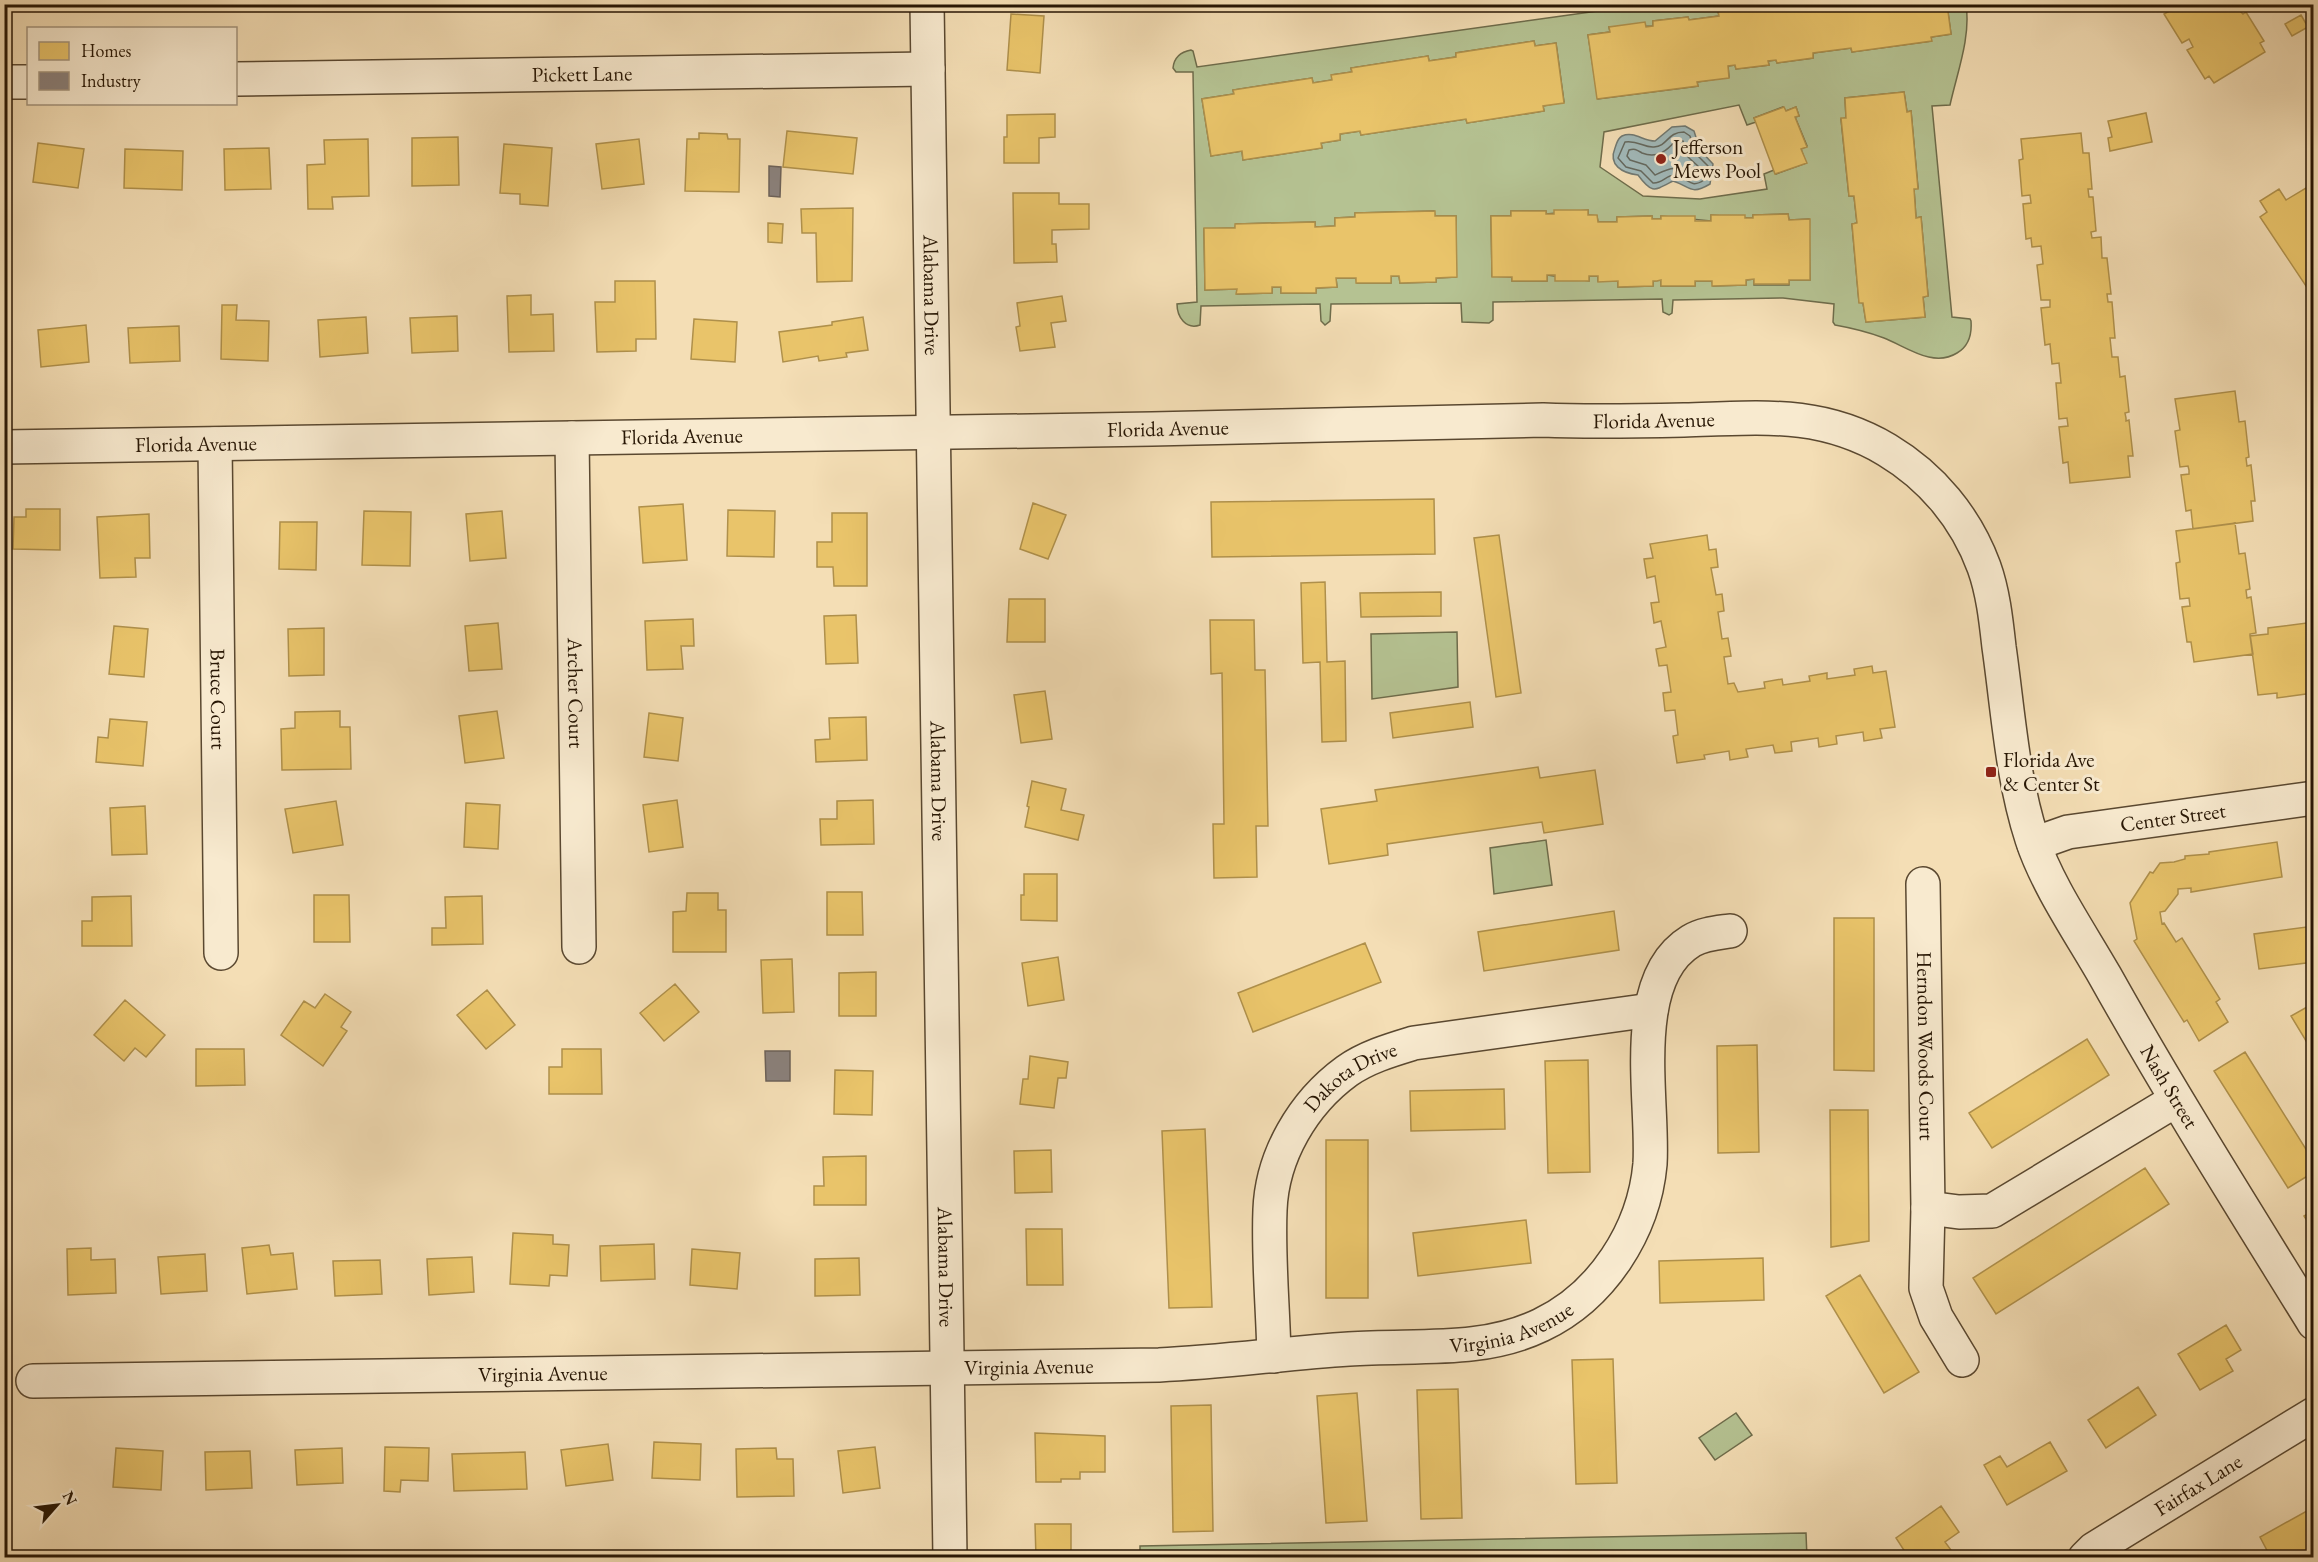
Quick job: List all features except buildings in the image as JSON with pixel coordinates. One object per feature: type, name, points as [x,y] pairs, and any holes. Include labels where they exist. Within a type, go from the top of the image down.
[{"type":"street","name":"Alabama Drive","points":[[927,4],[950,1557]]},
{"type":"street","name":"Pickett Lane","points":[[237,79],[928,69]]},
{"type":"street","points":[[4,82],[27,82]]},
{"type":"street","name":"Florida Avenue","points":[[4,447],[1543,420],[1596,422],[1784,417],[1821,422],[1855,433],[1888,450],[1926,477],[1970,535],[1985,570],[1994,607],[2021,803],[2034,844]]},
{"type":"street","name":"Archer Court","points":[[572,438],[579,947]]},
{"type":"street","name":"Bruce Court","points":[[215,444],[221,953]]},
{"type":"street","name":"Center Street","points":[[2034,844],[2068,832],[2313,798]]},
{"type":"street","name":"Nash Street","points":[[2034,844],[2058,893],[2176,1100],[2313,1323]]},
{"type":"street","name":"Herndon Woods Court","points":[[1923,884],[1928,1208],[1926,1288],[1936,1317],[1962,1360]]},
{"type":"street","name":"Virginia Avenue","points":[[33,1381],[1160,1365],[1350,1349],[1472,1345],[1508,1338],[1541,1325],[1572,1306],[1598,1283],[1617,1258],[1628,1238],[1644,1197],[1650,1164],[1649,1038],[1651,1010],[1663,973],[1675,954],[1691,942],[1709,934],[1730,931]]},
{"type":"street","name":"Dakota Drive","points":[[1274,1356],[1270,1209],[1275,1177],[1285,1146],[1302,1116],[1322,1092],[1348,1071],[1381,1053],[1414,1043],[1651,1010]]},
{"type":"street","points":[[1928,1208],[1959,1212],[1992,1211],[2176,1100]]},
{"type":"street","name":"Fairfax Lane","points":[[2085,1557],[2094,1549],[2313,1414]]},
{"type":"green space","points":[[1641,5],[1726,5],[1717,6],[1719,16],[1653,21],[1653,26],[1609,27],[1610,32],[1588,35],[1598,99],[1698,86],[1697,82],[1729,77],[1728,66],[1735,65],[1736,69],[1769,65],[1768,61],[1776,60],[1777,63],[1813,58],[1813,53],[1851,48],[1852,52],[1931,41],[1931,37],[1951,34],[1947,5],[1966,5],[1967,30],[1963,55],[1950,105],[1932,106],[1952,317],[1970,319],[1969,339],[1957,353],[1948,357],[1929,357],[1878,336],[1835,325],[1833,322],[1834,304],[1783,298],[1673,300],[1672,313],[1669,315],[1663,312],[1662,299],[1493,302],[1493,320],[1489,323],[1462,322],[1461,303],[1331,304],[1330,321],[1325,325],[1321,321],[1320,304],[1201,306],[1200,325],[1190,326],[1181,318],[1177,304],[1197,302],[1193,72],[1176,72],[1173,68],[1178,56],[1191,50],[1197,67]],"holes":[[[1534,41],[1535,46],[1556,43],[1564,102],[1543,106],[1544,111],[1467,123],[1466,119],[1361,135],[1360,131],[1340,134],[1340,140],[1321,143],[1322,148],[1243,160],[1242,151],[1211,156],[1202,99],[1234,94],[1233,90],[1312,78],[1313,83],[1332,80],[1332,75],[1352,72],[1351,68],[1428,56],[1429,61],[1456,57],[1456,53]],[[1904,92],[1907,112],[1911,111],[1918,188],[1914,189],[1916,218],[1921,217],[1928,296],[1923,297],[1925,317],[1866,322],[1863,303],[1859,302],[1852,224],[1857,223],[1854,196],[1849,196],[1841,119],[1846,118],[1845,98]],[[1739,105],[1747,125],[1756,122],[1754,118],[1783,107],[1786,111],[1796,107],[1799,116],[1795,117],[1807,146],[1801,149],[1806,163],[1776,174],[1774,170],[1764,174],[1767,189],[1700,199],[1643,196],[1600,167],[1604,132]],[[1588,210],[1588,215],[1597,216],[1598,222],[1617,222],[1617,217],[1652,216],[1652,219],[1661,219],[1661,216],[1711,221],[1711,215],[1753,218],[1753,215],[1788,214],[1789,220],[1809,219],[1810,280],[1789,280],[1789,285],[1754,285],[1754,279],[1746,280],[1746,285],[1713,286],[1712,281],[1695,281],[1695,286],[1661,286],[1661,280],[1653,281],[1653,286],[1618,287],[1618,281],[1598,281],[1598,276],[1589,276],[1589,281],[1547,275],[1547,281],[1512,281],[1512,277],[1492,276],[1491,216],[1511,216],[1511,211],[1546,211],[1546,214]],[[1434,211],[1435,216],[1456,216],[1456,277],[1436,278],[1436,282],[1400,283],[1399,276],[1391,276],[1391,283],[1357,283],[1356,278],[1336,278],[1337,287],[1316,288],[1316,293],[1281,293],[1281,287],[1272,287],[1272,293],[1237,294],[1237,289],[1205,290],[1204,229],[1235,228],[1236,224],[1315,222],[1315,227],[1335,226],[1335,218],[1355,217],[1355,213]]]},
{"type":"green space","points":[[1457,632],[1458,687],[1372,699],[1371,634]]},
{"type":"green space","points":[[1546,840],[1552,885],[1494,894],[1490,848]]},
{"type":"green space","points":[[1736,1413],[1752,1435],[1715,1460],[1699,1438]]},
{"type":"green space","points":[[1806,1533],[1807,1558],[1140,1557],[1140,1546]]},
{"type":"water","name":"Jefferson Mews Pool","points":[[1685,126],[1694,131],[1700,150],[1713,164],[1710,184],[1703,188],[1694,190],[1673,181],[1657,189],[1650,188],[1638,175],[1618,167],[1613,159],[1617,141],[1622,136],[1635,135],[1655,141],[1672,127]]},
{"type":"place","name":"Jefferson Mews Pool","points":[[1661,159]]},
{"type":"place","name":"Florida Ave & Center St","points":[[1991,772]]}]
